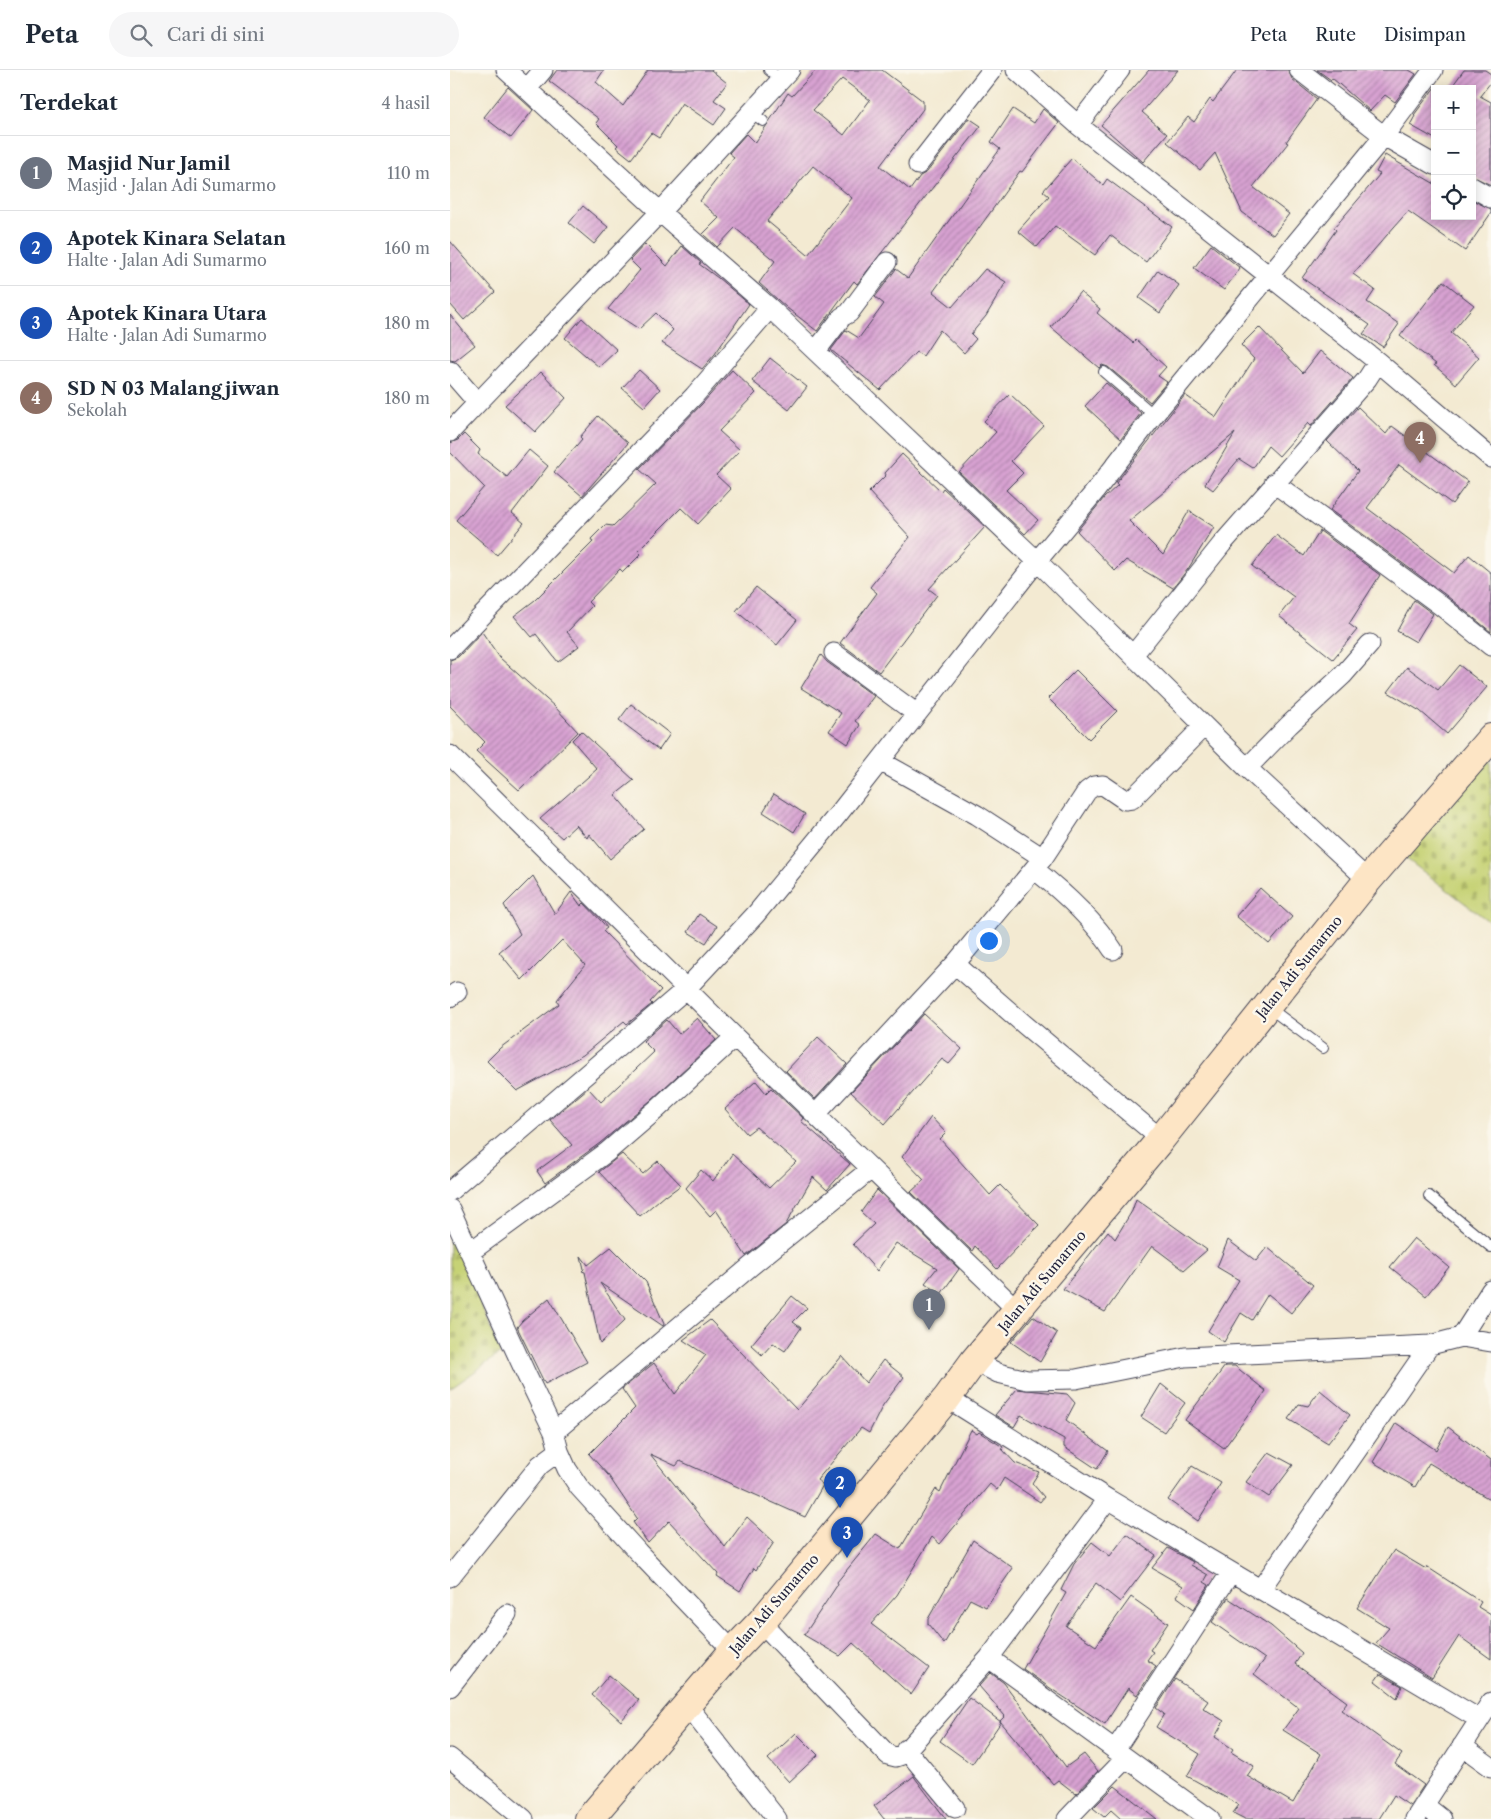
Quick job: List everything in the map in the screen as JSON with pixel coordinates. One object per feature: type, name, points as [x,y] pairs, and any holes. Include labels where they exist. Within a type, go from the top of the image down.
[{"type":"main road","name":"Jalan Adi Sumarmo","points":[[589,1819],[733,1651],[761,1622],[947,1398],[1017,1310],[1161,1139],[1368,880],[1491,738]]},
{"type":"street","points":[[506,70],[816,351],[1134,654],[1247,768],[1368,880]]},
{"type":"street","points":[[527,89],[543,70]]},
{"type":"street","points":[[918,165],[992,70]]},
{"type":"street","points":[[1016,70],[1078,124],[1378,362],[1491,458]]},
{"type":"street","points":[[1078,124],[1120,70]]},
{"type":"street","points":[[1299,70],[1384,136],[1431,163]]},
{"type":"street","points":[[450,1191],[686,989],[756,914],[880,761],[1037,561],[1093,494],[1154,415],[1384,136],[1434,70]]},
{"type":"street","points":[[450,432],[661,211],[757,117],[780,73]]},
{"type":"street","points":[[1476,189],[1491,198]]},
{"type":"street","points":[[816,351],[842,317],[849,313],[887,262]]},
{"type":"street","points":[[450,649],[681,409],[770,308]]},
{"type":"street","points":[[1134,654],[1222,544],[1368,379],[1378,362]]},
{"type":"street","points":[[450,371],[477,402]]},
{"type":"street","points":[[1274,483],[1432,599],[1491,646]]},
{"type":"street","points":[[1247,768],[1289,725],[1343,675],[1370,644]]},
{"type":"street","points":[[834,653],[917,714]]},
{"type":"street","points":[[816,1114],[956,964],[1039,864],[1086,791],[1094,786],[1103,785],[1125,800],[1132,799],[1204,726]]},
{"type":"street","points":[[450,755],[734,1037],[816,1114],[1017,1310]]},
{"type":"street","points":[[880,761],[977,815],[1039,864],[1104,936],[1113,950]]},
{"type":"street","points":[[956,964],[1025,1025],[1161,1139]]},
{"type":"street","points":[[470,1252],[607,1152],[657,1109],[734,1037]]},
{"type":"street","points":[[554,1432],[751,1266],[871,1169]]},
{"type":"street","points":[[450,1210],[554,1432],[559,1451],[567,1469],[579,1487],[733,1651]]},
{"type":"street","points":[[1461,1337],[1491,1290]]},
{"type":"street","points":[[974,1362],[998,1373],[1027,1380],[1076,1379],[1185,1358],[1430,1345],[1461,1337],[1491,1342]]},
{"type":"street","points":[[1260,1590],[1430,1345]]},
{"type":"street","points":[[947,1398],[1108,1499],[1479,1719]]},
{"type":"street","points":[[450,1577],[540,1465],[559,1451]]},
{"type":"street","points":[[761,1622],[888,1755],[896,1757],[902,1754],[989,1658],[1108,1499]]},
{"type":"street","points":[[1066,1819],[1121,1754],[1231,1572]]},
{"type":"street","points":[[450,1687],[507,1614]]},
{"type":"street","points":[[989,1658],[1210,1819]]},
{"type":"street","points":[[1442,1819],[1419,1812],[1491,1702]]},
{"type":"street","points":[[687,1705],[776,1819]]},
{"type":"street","points":[[1462,1746],[1491,1767]]},
{"type":"street","points":[[906,1749],[955,1808]]},
{"type":"street","points":[[450,1758],[524,1819]]},
{"type":"lane","points":[[1104,372],[1154,415]]},
{"type":"lane","points":[[1267,1007],[1322,1048]]},
{"type":"lane","points":[[1429,1196],[1491,1247]]},
{"type":"green space","points":[[1491,758],[1491,923],[1404,857]]},
{"type":"green space","points":[[450,1229],[501,1353],[450,1389]]},
{"type":"building","points":[[557,70],[604,70],[596,82],[623,106],[648,70],[711,70],[727,83],[714,100],[726,108],[714,125],[682,103],[659,138],[651,133],[631,159],[616,147],[618,145],[596,123],[599,119],[549,81]]},
{"type":"building","points":[[816,70],[882,70],[923,101],[923,109],[880,166],[910,190],[920,176],[927,172],[969,118],[981,126],[857,284],[854,281],[817,331],[759,283],[775,261],[735,228],[717,247],[703,234],[719,218],[700,201],[734,157],[729,153],[746,134],[755,143],[788,93],[792,96]],"holes":[[[842,79],[870,100],[844,135],[813,110]],[[813,166],[852,198],[808,255],[767,221]]]},
{"type":"building","points":[[1149,70],[1178,70],[1142,112],[1167,134],[1143,162],[1101,125]]},
{"type":"building","points":[[1237,70],[1288,70],[1292,79],[1317,99],[1286,142],[1288,143],[1253,187],[1289,214],[1273,235],[1242,212],[1215,153],[1200,170],[1167,142],[1188,117],[1194,122],[1210,99],[1213,102]]},
{"type":"building","points":[[1317,70],[1409,70],[1416,74],[1395,102],[1385,95],[1370,111],[1332,78],[1331,80]]},
{"type":"building","points":[[1464,70],[1485,70],[1491,74],[1491,82],[1480,96],[1491,102],[1491,185],[1476,178],[1476,85],[1453,85]]},
{"type":"building","points":[[508,87],[533,110],[511,138],[484,117]]},
{"type":"building","points":[[1431,92],[1431,137],[1410,125],[1414,115]]},
{"type":"building","points":[[1013,109],[1034,123],[1043,109],[1059,123],[1022,172],[1020,171],[933,292],[952,307],[985,269],[1006,282],[986,316],[971,334],[976,339],[964,353],[940,330],[923,356],[916,352],[880,390],[831,350],[846,330],[859,338],[884,304],[875,297],[896,269],[908,278],[1000,149],[991,142]]},
{"type":"building","points":[[1385,155],[1431,182],[1431,220],[1476,220],[1476,202],[1491,209],[1491,213],[1465,251],[1408,211],[1353,274],[1375,290],[1367,302],[1399,324],[1383,347],[1363,334],[1370,325],[1302,278],[1336,230],[1334,228],[1380,174],[1376,172]]},
{"type":"building","points":[[1072,158],[1103,185],[1107,179],[1172,227],[1146,262],[1110,235],[1095,255],[1055,226],[1037,247],[1018,231],[1049,196],[1043,191]]},
{"type":"building","points":[[583,206],[608,227],[594,244],[569,223]]},
{"type":"building","points":[[450,241],[495,292],[464,320],[450,304]]},
{"type":"building","points":[[645,244],[667,266],[682,246],[701,263],[699,264],[749,304],[715,354],[702,369],[662,343],[673,330],[656,313],[639,329],[608,309],[640,270],[630,260]]},
{"type":"building","points":[[1211,245],[1240,268],[1224,290],[1194,268]]},
{"type":"building","points":[[1158,270],[1179,285],[1160,313],[1139,298]]},
{"type":"building","points":[[1443,281],[1474,305],[1451,333],[1479,357],[1456,384],[1434,365],[1436,364],[1400,336]]},
{"type":"building","points":[[1080,292],[1100,309],[1097,313],[1133,343],[1136,340],[1166,367],[1158,376],[1167,382],[1150,402],[1108,367],[1102,365],[1099,368],[1051,327]]},
{"type":"building","points":[[450,315],[475,345],[455,361],[450,360]]},
{"type":"building","points":[[582,318],[617,350],[599,367],[565,338]]},
{"type":"building","points":[[1259,327],[1303,373],[1320,351],[1353,378],[1311,426],[1308,423],[1279,456],[1268,446],[1253,468],[1239,459],[1213,490],[1205,484],[1235,433],[1129,521],[1163,555],[1189,511],[1214,527],[1188,569],[1173,588],[1126,560],[1115,571],[1077,531],[1104,498],[1118,485],[1116,483],[1185,395],[1216,417],[1254,359],[1241,345]]},
{"type":"building","points":[[770,358],[807,387],[789,410],[752,381]]},
{"type":"building","points":[[639,370],[660,389],[644,407],[622,388]]},
{"type":"building","points":[[732,370],[756,393],[719,431],[740,450],[716,475],[731,489],[698,524],[681,508],[638,551],[641,554],[623,572],[620,569],[588,602],[592,606],[567,632],[579,646],[558,662],[536,634],[532,637],[514,616],[535,600],[593,542],[591,539],[605,525],[613,526],[656,484],[639,469]]},
{"type":"building","points":[[541,372],[566,398],[535,432],[505,405]]},
{"type":"building","points":[[1106,383],[1141,413],[1121,439],[1085,406]]},
{"type":"building","points":[[1010,394],[1044,426],[1011,461],[1023,473],[1006,490],[1038,520],[1025,534],[959,472],[996,432],[984,421]]},
{"type":"building","points":[[1358,407],[1386,434],[1392,426],[1468,482],[1452,504],[1399,465],[1367,508],[1454,573],[1469,555],[1491,573],[1491,632],[1447,596],[1330,510],[1358,471],[1327,441]]},
{"type":"building","points":[[598,416],[628,443],[582,496],[554,472],[582,439],[580,437]]},
{"type":"building","points":[[464,434],[480,450],[478,454],[507,477],[529,450],[548,466],[512,513],[524,523],[497,555],[456,520],[484,487],[450,452],[450,443],[458,440]]},
{"type":"building","points":[[902,454],[941,491],[943,488],[985,527],[929,589],[937,595],[879,672],[840,643],[877,593],[870,587],[910,537],[869,492],[886,475],[885,473]]},
{"type":"building","points":[[1320,531],[1380,575],[1349,624],[1357,630],[1333,659],[1279,616],[1294,597],[1252,566],[1276,535],[1304,556]]},
{"type":"building","points":[[756,587],[797,620],[777,645],[736,611]]},
{"type":"building","points":[[1414,600],[1433,614],[1416,642],[1397,631]]},
{"type":"building","points":[[482,632],[500,658],[555,707],[578,732],[519,790],[476,751],[485,742],[450,706],[450,660],[458,657]]},
{"type":"building","points":[[821,655],[827,662],[874,696],[855,721],[860,725],[848,744],[829,731],[841,713],[801,688]]},
{"type":"building","points":[[1459,665],[1487,687],[1447,734],[1420,711],[1388,692],[1407,667],[1438,690]]},
{"type":"building","points":[[1076,670],[1117,711],[1089,739],[1048,698]]},
{"type":"building","points":[[631,704],[670,734],[659,750],[619,720]]},
{"type":"building","points":[[581,731],[634,780],[615,795],[644,829],[610,859],[589,834],[587,838],[576,825],[562,838],[540,819],[597,769],[572,740]]},
{"type":"building","points":[[774,794],[805,814],[794,832],[763,812]]},
{"type":"building","points":[[533,876],[555,914],[571,892],[581,906],[584,903],[607,928],[603,931],[661,990],[650,1002],[652,1004],[627,1024],[624,1021],[583,1055],[517,1091],[487,1061],[500,1048],[559,1004],[557,1000],[585,965],[562,940],[522,980],[499,952],[520,934],[504,905]]},
{"type":"building","points":[[1260,888],[1292,917],[1269,944],[1236,916]]},
{"type":"building","points":[[699,914],[717,926],[706,943],[688,932]]},
{"type":"building","points":[[924,1014],[962,1049],[949,1064],[942,1059],[885,1124],[851,1092]]},
{"type":"building","points":[[697,1018],[716,1040],[650,1101],[600,1143],[545,1183],[537,1171],[572,1145],[550,1120],[588,1088],[601,1102],[654,1052],[643,1041],[667,1020],[679,1034]]},
{"type":"building","points":[[818,1037],[847,1064],[815,1099],[786,1071]]},
{"type":"building","points":[[756,1081],[766,1093],[771,1088],[803,1118],[801,1121],[850,1164],[827,1190],[813,1177],[786,1224],[746,1256],[716,1210],[710,1216],[686,1188],[701,1170],[713,1181],[732,1154],[769,1188],[796,1162],[756,1127],[747,1134],[725,1109]]},
{"type":"building","points":[[931,1117],[946,1133],[940,1139],[990,1195],[1000,1185],[1039,1225],[997,1269],[975,1246],[972,1251],[911,1192],[924,1180],[902,1157]]},
{"type":"building","points":[[622,1154],[643,1174],[658,1161],[681,1185],[665,1195],[640,1216],[599,1172]]},
{"type":"building","points":[[877,1190],[959,1269],[941,1294],[925,1283],[937,1268],[896,1243],[877,1271],[853,1244],[874,1224],[861,1212]]},
{"type":"building","points":[[1136,1199],[1207,1250],[1184,1270],[1152,1246],[1105,1312],[1063,1289],[1108,1231],[1115,1239],[1132,1211]]},
{"type":"building","points":[[1414,1238],[1449,1267],[1426,1296],[1390,1267]]},
{"type":"building","points":[[1228,1240],[1256,1261],[1267,1247],[1313,1285],[1291,1313],[1268,1294],[1252,1320],[1241,1313],[1224,1342],[1208,1331],[1239,1280],[1217,1267]]},
{"type":"building","points":[[611,1247],[646,1282],[664,1324],[663,1326],[600,1283],[625,1320],[600,1344],[585,1272],[582,1271],[584,1269],[581,1256],[588,1265]]},
{"type":"building","points":[[792,1296],[807,1308],[793,1322],[801,1328],[785,1351],[773,1343],[762,1355],[751,1345]]},
{"type":"building","points":[[549,1298],[587,1362],[545,1384],[517,1327]]},
{"type":"building","points":[[1033,1316],[1057,1333],[1040,1362],[1011,1342]]},
{"type":"building","points":[[710,1320],[797,1410],[842,1356],[866,1383],[883,1360],[904,1377],[883,1405],[869,1433],[861,1428],[817,1480],[823,1485],[805,1517],[680,1461],[676,1466],[650,1454],[725,1547],[747,1517],[774,1542],[756,1570],[754,1568],[740,1591],[717,1576],[718,1574],[669,1521],[648,1543],[633,1522],[637,1518],[608,1475],[589,1454],[635,1408],[622,1389],[654,1363],[675,1394],[706,1355],[683,1340]]},
{"type":"building","points":[[1225,1366],[1235,1366],[1266,1391],[1224,1448],[1185,1420]]},
{"type":"building","points":[[1161,1384],[1185,1403],[1164,1432],[1141,1417]]},
{"type":"building","points":[[1017,1389],[1067,1394],[1075,1403],[1066,1420],[1108,1451],[1097,1469],[1064,1447],[1064,1439],[1021,1415],[1014,1427],[995,1415]]},
{"type":"building","points":[[1320,1390],[1350,1415],[1328,1443],[1288,1419],[1299,1404],[1308,1406]]},
{"type":"building","points":[[1396,1423],[1436,1450],[1448,1427],[1491,1460],[1491,1500],[1429,1463],[1415,1487],[1373,1462]]},
{"type":"building","points":[[971,1430],[977,1434],[979,1432],[1003,1447],[1002,1449],[1015,1463],[1039,1472],[1032,1483],[1044,1497],[1040,1502],[1004,1478],[997,1490],[990,1484],[940,1544],[932,1537],[897,1595],[871,1624],[929,1668],[911,1695],[853,1643],[840,1656],[804,1635],[838,1584],[837,1582],[876,1534],[900,1549],[936,1489],[940,1492]]},
{"type":"building","points":[[1269,1452],[1293,1465],[1269,1497],[1246,1482]]},
{"type":"building","points":[[1192,1466],[1221,1483],[1198,1521],[1168,1500]]},
{"type":"building","points":[[1127,1534],[1156,1555],[1120,1602],[1096,1583],[1066,1626],[1096,1646],[1131,1597],[1168,1623],[1150,1650],[1153,1652],[1147,1660],[1156,1666],[1137,1695],[1128,1688],[1105,1724],[1023,1669],[1066,1593],[1061,1590],[1074,1564],[1092,1542],[1110,1556]]},
{"type":"building","points":[[973,1540],[1013,1568],[986,1607],[970,1599],[944,1644],[928,1624],[928,1619]]},
{"type":"building","points":[[1168,1548],[1193,1562],[1191,1565],[1208,1575],[1204,1582],[1209,1585],[1194,1609],[1176,1596],[1183,1586],[1152,1568]]},
{"type":"building","points":[[1394,1550],[1426,1569],[1427,1567],[1481,1602],[1478,1607],[1491,1615],[1491,1659],[1459,1636],[1432,1678],[1376,1643],[1389,1628],[1357,1608]]},
{"type":"building","points":[[1228,1598],[1271,1626],[1302,1653],[1295,1664],[1347,1702],[1341,1710],[1402,1754],[1395,1764],[1424,1785],[1410,1806],[1394,1795],[1379,1819],[1245,1819],[1233,1813],[1239,1805],[1187,1776],[1200,1754],[1156,1727],[1164,1714],[1156,1708],[1175,1679],[1208,1701],[1203,1708],[1224,1721],[1215,1737],[1233,1749],[1231,1752],[1254,1766],[1247,1776],[1293,1803],[1321,1754],[1283,1730],[1299,1708],[1254,1674],[1265,1659],[1212,1622]]},
{"type":"building","points":[[991,1673],[1004,1683],[1066,1767],[1084,1754],[1098,1771],[1076,1794],[1058,1780],[1053,1784],[1000,1721],[1005,1716],[979,1686]]},
{"type":"building","points":[[1380,1674],[1402,1686],[1397,1698],[1375,1681]]},
{"type":"building","points":[[609,1675],[639,1700],[621,1721],[592,1695]]},
{"type":"building","points":[[969,1698],[1001,1722],[972,1764],[940,1741]]},
{"type":"building","points":[[796,1733],[818,1755],[789,1782],[768,1759]]},
{"type":"building","points":[[914,1776],[946,1819],[884,1819],[874,1806]]},
{"type":"building","points":[[1115,1786],[1157,1819],[1121,1819],[1111,1810],[1104,1817],[1093,1808]]},
{"type":"place","name":"SD N 03 Malangjiwan","points":[[1420,463]]},
{"type":"place","name":"Masjid Nur Jamil","points":[[929,1330]]},
{"type":"place","name":"Apotek Kinara Selatan","points":[[840,1508]]},
{"type":"place","name":"Apotek Kinara Utara","points":[[847,1558]]}]
